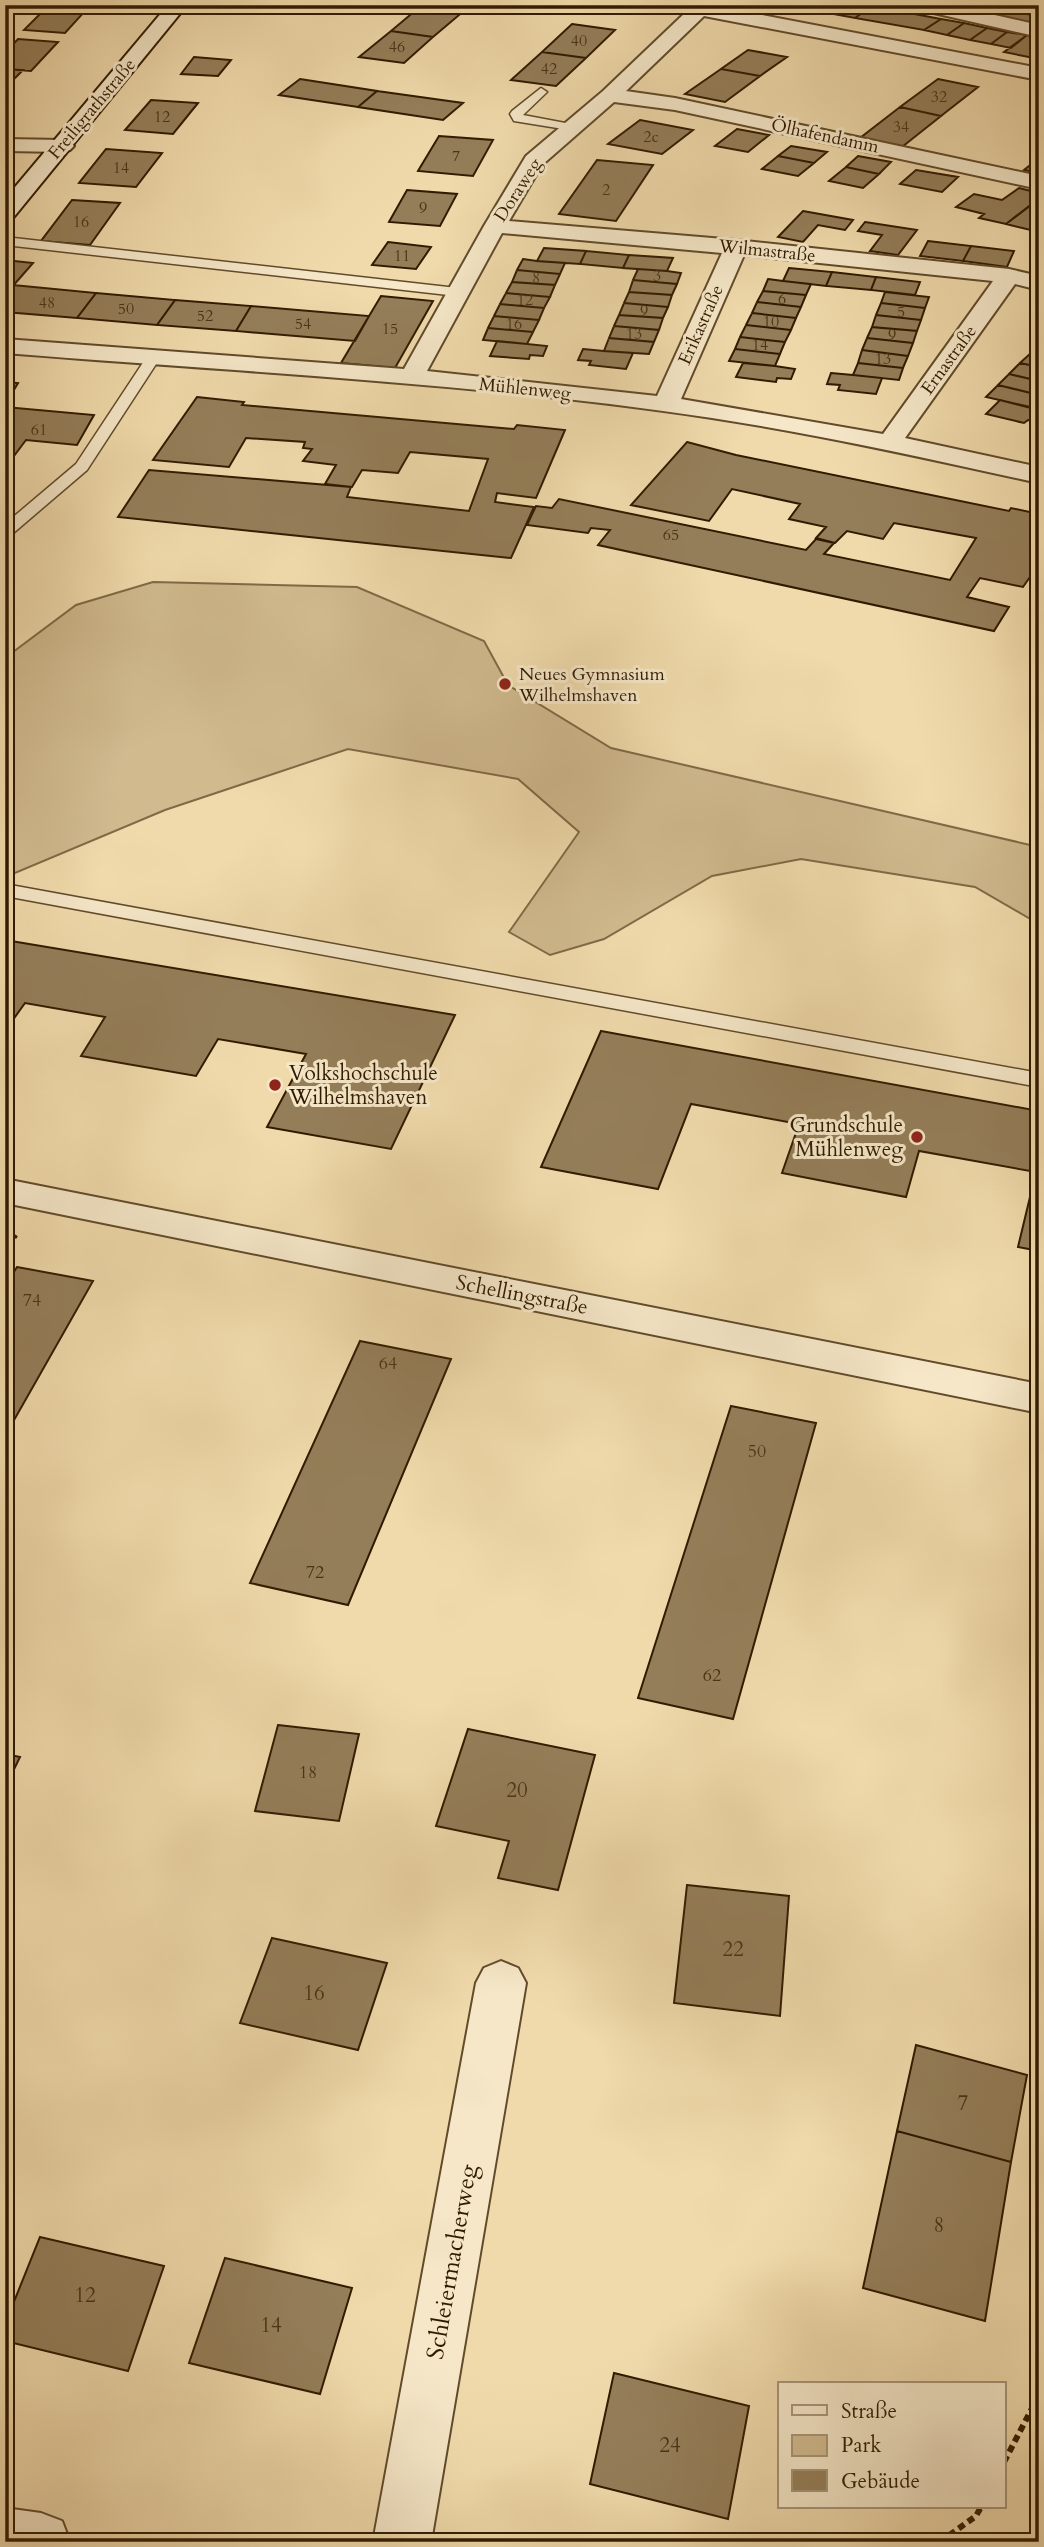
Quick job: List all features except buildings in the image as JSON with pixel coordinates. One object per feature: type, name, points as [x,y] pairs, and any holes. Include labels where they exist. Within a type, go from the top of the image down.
[{"type":"street","name":"Freiligrathstraße","points":[[5,213],[178,5]]},
{"type":"street","points":[[923,5],[1039,31]]},
{"type":"street","points":[[690,7],[1039,74]]},
{"type":"street","name":"Doraweg","points":[[411,378],[457,292],[534,160],[610,95],[690,7]]},
{"type":"street","name":"Ölhafendamm","points":[[610,95],[675,104],[1039,183]]},
{"type":"street","points":[[5,145],[63,146]]},
{"type":"street","name":"Wilmastraße","points":[[495,226],[736,247],[1009,276],[1039,283]]},
{"type":"street","name":"Erikastraße","points":[[666,404],[736,247]]},
{"type":"street","name":"Ernastraße","points":[[889,443],[1009,276]]},
{"type":"street","name":"Mühlenweg","points":[[5,346],[411,378],[666,404],[889,443],[1039,475]]},
{"type":"street","name":"Schellingstraße","points":[[5,1192],[1039,1399]]},
{"type":"street","name":"Schleiermacherweg","points":[[402,2542],[501,1983]]},
{"type":"street","points":[[5,2537],[41,2542]]},
{"type":"lane","points":[[541,92],[516,114],[517,118],[572,128]]},
{"type":"lane","points":[[5,241],[457,292]]},
{"type":"lane","points":[[5,532],[82,467],[153,358]]},
{"type":"lane","points":[[5,890],[1039,1080]]},
{"type":"path","points":[[1006,2458],[1039,2395]]},
{"type":"path","points":[[940,2542],[976,2516],[980,2508]]},
{"type":"green space","points":[[153,582],[357,587],[484,641],[508,685],[611,748],[1039,847],[1039,924],[975,887],[801,859],[712,876],[604,939],[550,955],[509,932],[579,832],[518,779],[348,749],[165,810],[15,873],[5,870],[5,658],[76,605]]},
{"type":"place","name":"Neues Gymnasium Wilhelmshaven","points":[[505,684]]},
{"type":"place","name":"Volkshochschule Wilhelmshaven","points":[[275,1085]]},
{"type":"place","name":"Grundschule Mühlenweg","points":[[917,1137]]}]
